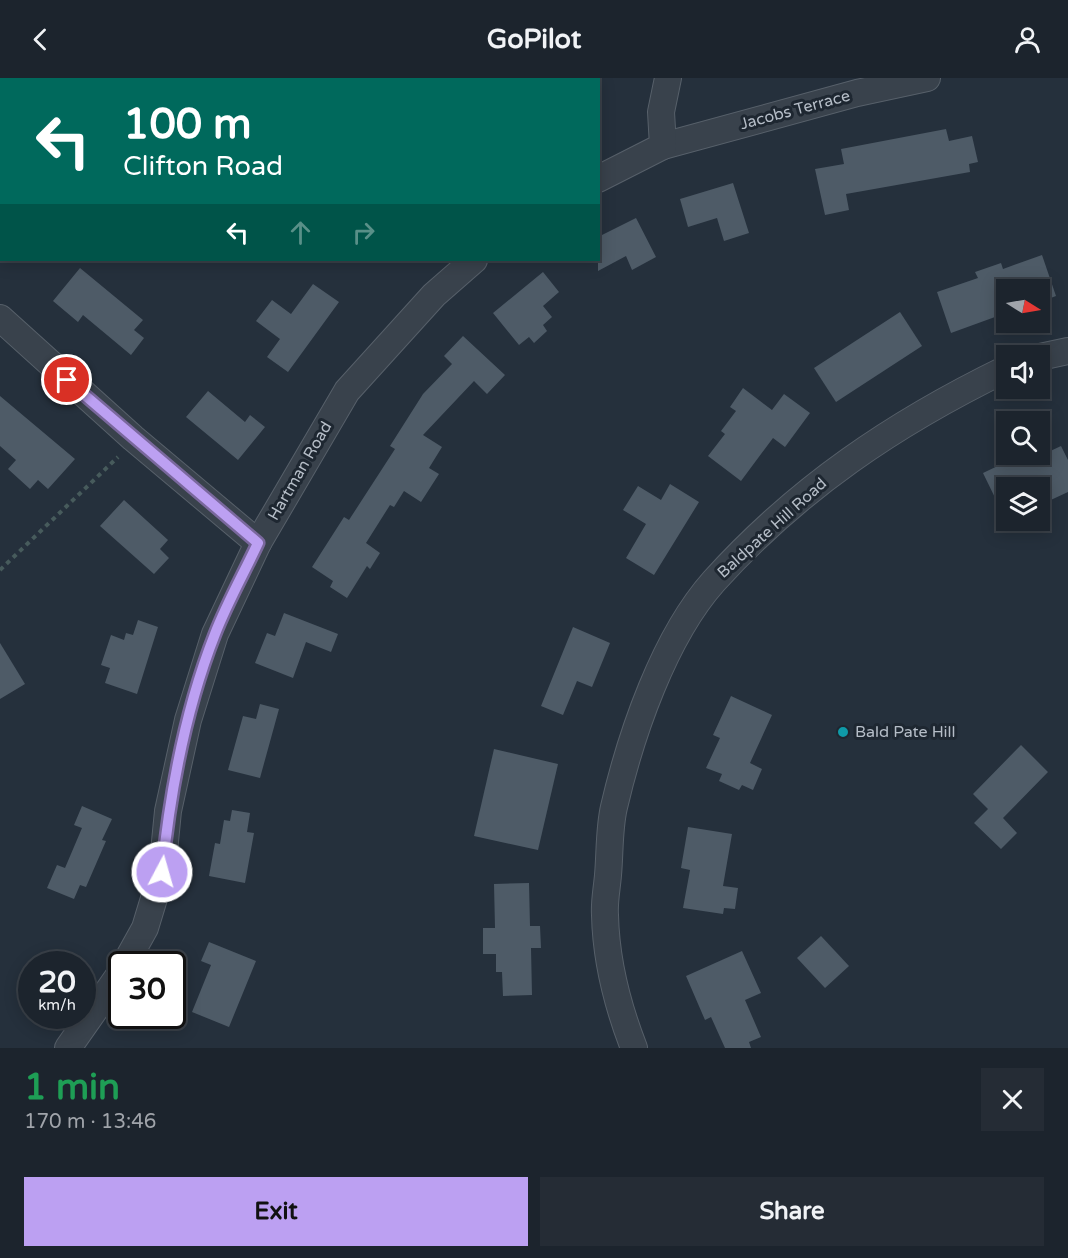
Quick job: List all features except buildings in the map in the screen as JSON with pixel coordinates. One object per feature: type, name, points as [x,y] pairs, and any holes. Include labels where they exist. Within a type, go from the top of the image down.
[{"type":"street","points":[[600,178],[663,146],[660,112],[668,78]]},
{"type":"street","name":"Jacobs Terrace","points":[[663,146],[857,93],[927,78]]},
{"type":"street","name":"Hartman Road","points":[[132,951],[145,928],[162,872],[168,812],[188,720],[211,645],[258,543],[347,391],[434,295],[473,261]]},
{"type":"street","points":[[0,318],[133,438],[258,543]]},
{"type":"street","points":[[1050,355],[1068,351]]},
{"type":"street","name":"Baldpate Hill Road","points":[[634,1048],[619,1008],[605,915],[613,809],[639,721],[670,646],[713,582],[781,515],[856,454],[945,399],[996,374]]},
{"type":"street","points":[[68,1048],[108,991]]},
{"type":"path","points":[[0,570],[118,457]]},
{"type":"place","name":"Bald Pate Hill","points":[[843,732]]},
{"type":"route","points":[[67,380],[258,543],[215,634],[188,720],[168,812],[162,872]]}]
